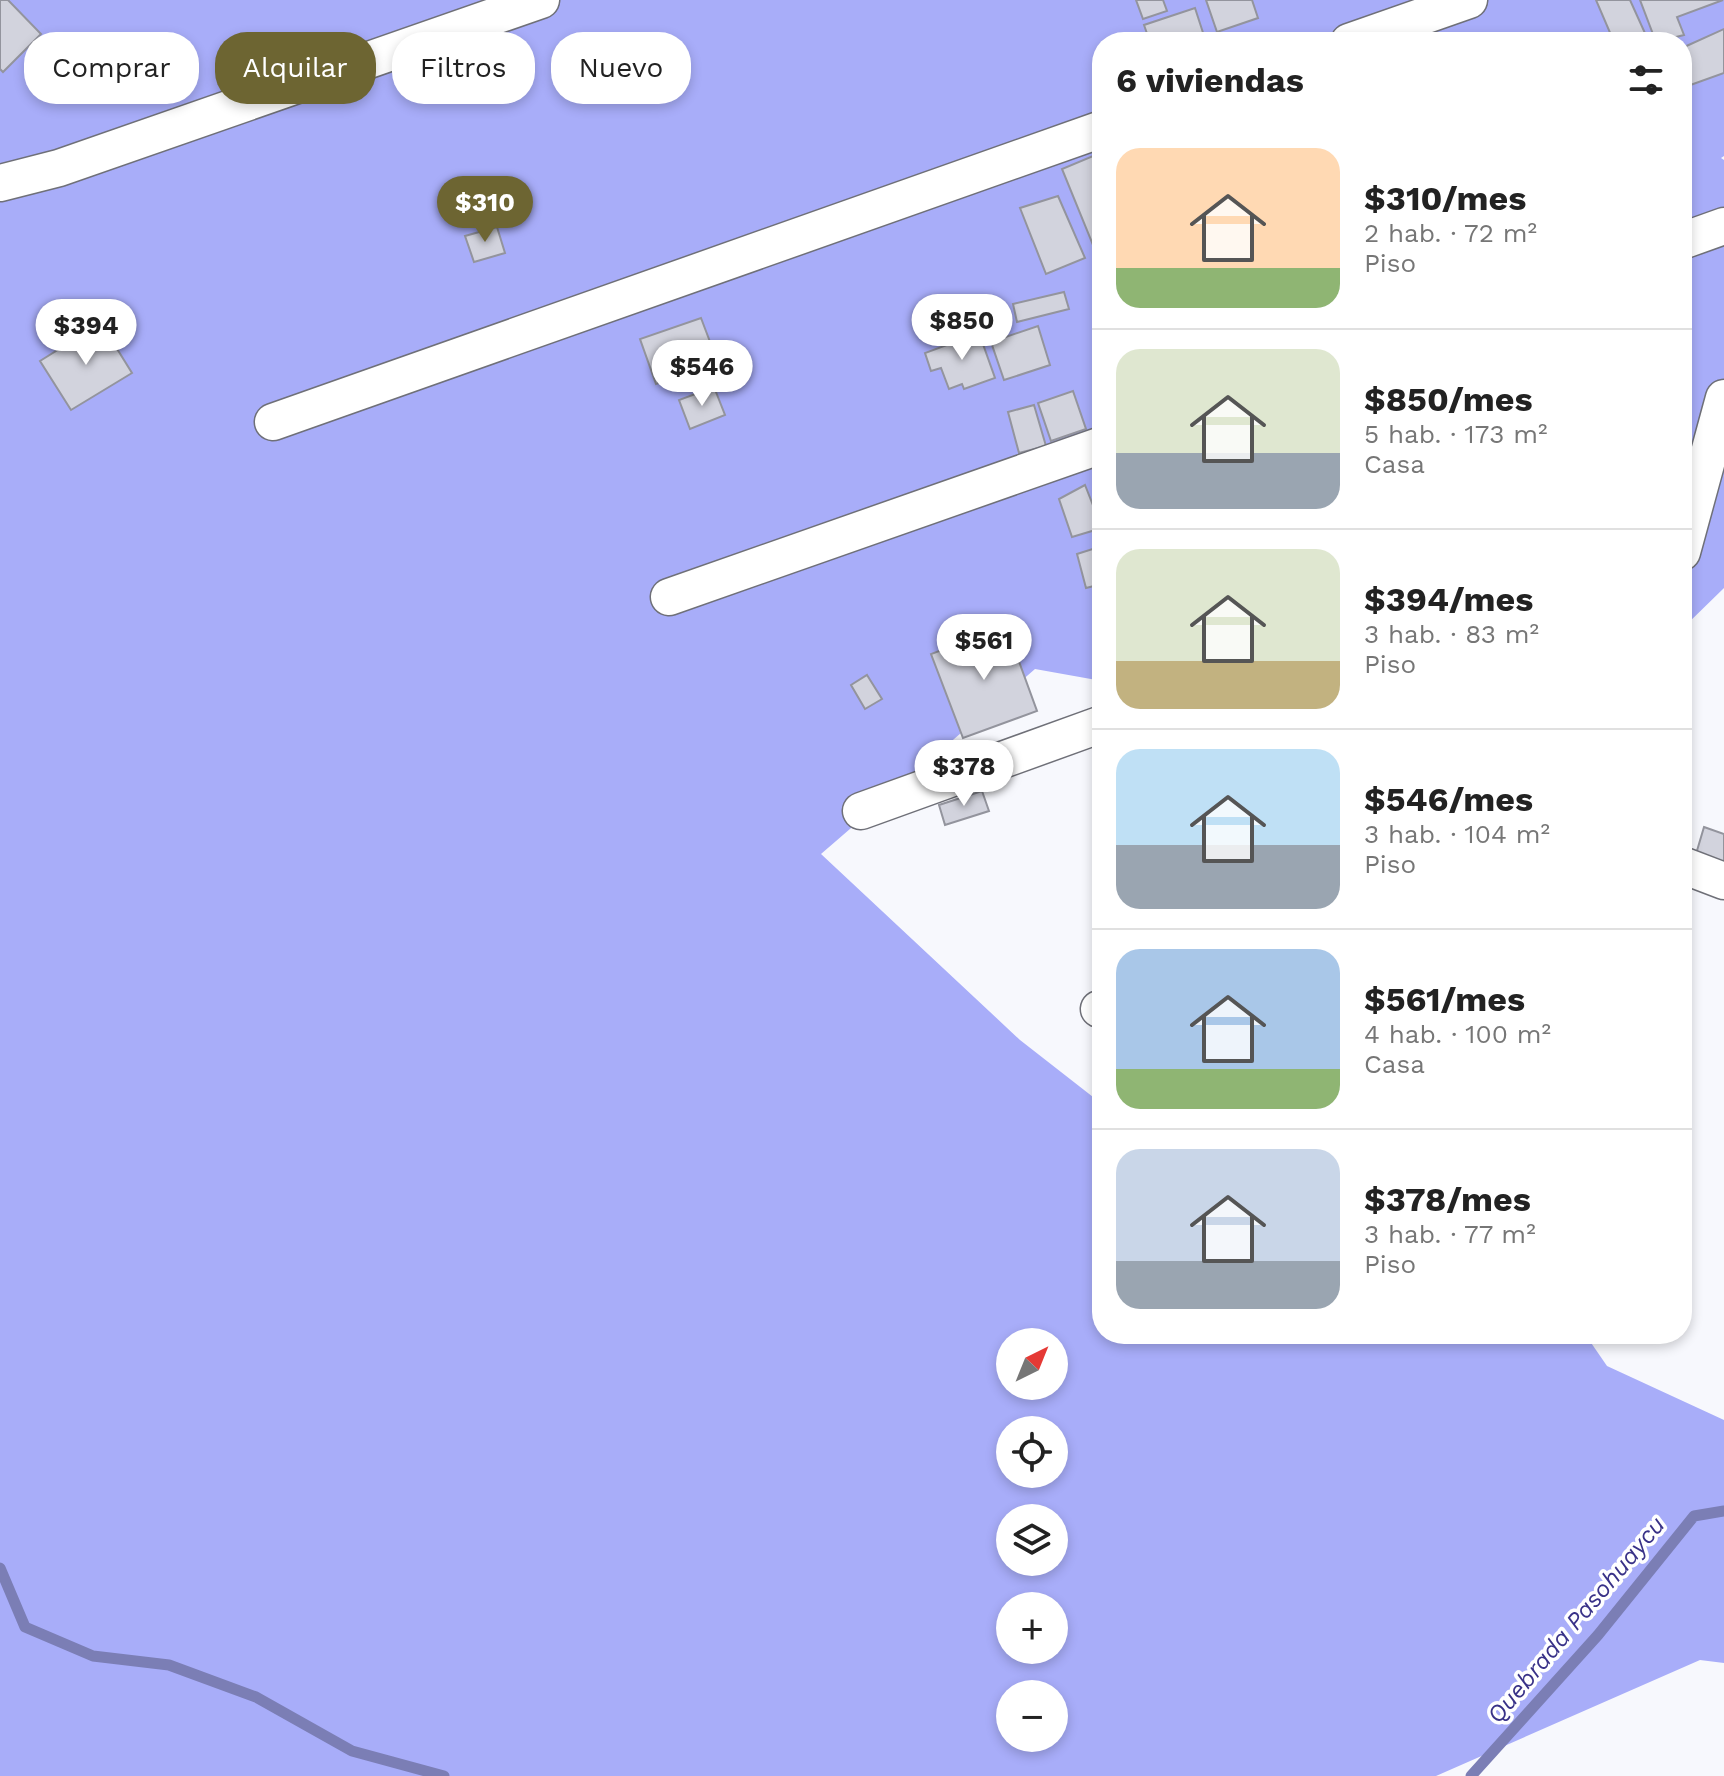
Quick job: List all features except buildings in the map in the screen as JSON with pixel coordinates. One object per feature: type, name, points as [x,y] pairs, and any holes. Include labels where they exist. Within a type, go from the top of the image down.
[{"type":"street","points":[[0,183],[59,168],[541,0]]},
{"type":"street","points":[[1378,32],[1469,0]]},
{"type":"street","points":[[273,422],[1092,133]]},
{"type":"street","points":[[1692,237],[1724,226]]},
{"type":"street","points":[[1692,498],[1724,398]]},
{"type":"street","points":[[669,597],[1092,449]]},
{"type":"street","points":[[861,811],[1092,728]]},
{"type":"street","points":[[1692,869],[1724,881]]},
{"type":"shaded area","points":[[0,0],[1724,0],[1724,156],[1721,158],[1724,160],[1724,588],[1692,619],[1692,32],[1092,32],[1092,679],[1035,669],[821,854],[1020,1040],[1092,1096],[1092,1344],[1592,1344],[1607,1366],[1724,1420],[1724,1663],[1700,1660],[1436,1776],[0,1776]]},
{"type":"waterway","name":"Quebrada Pasohuaycu","points":[[1471,1776],[1598,1635],[1694,1516],[1724,1511]]},
{"type":"waterway","name":"Quebrada Pasohuaycu","points":[[0,1568],[25,1627],[93,1656],[169,1665],[256,1697],[352,1751],[444,1776]]}]
